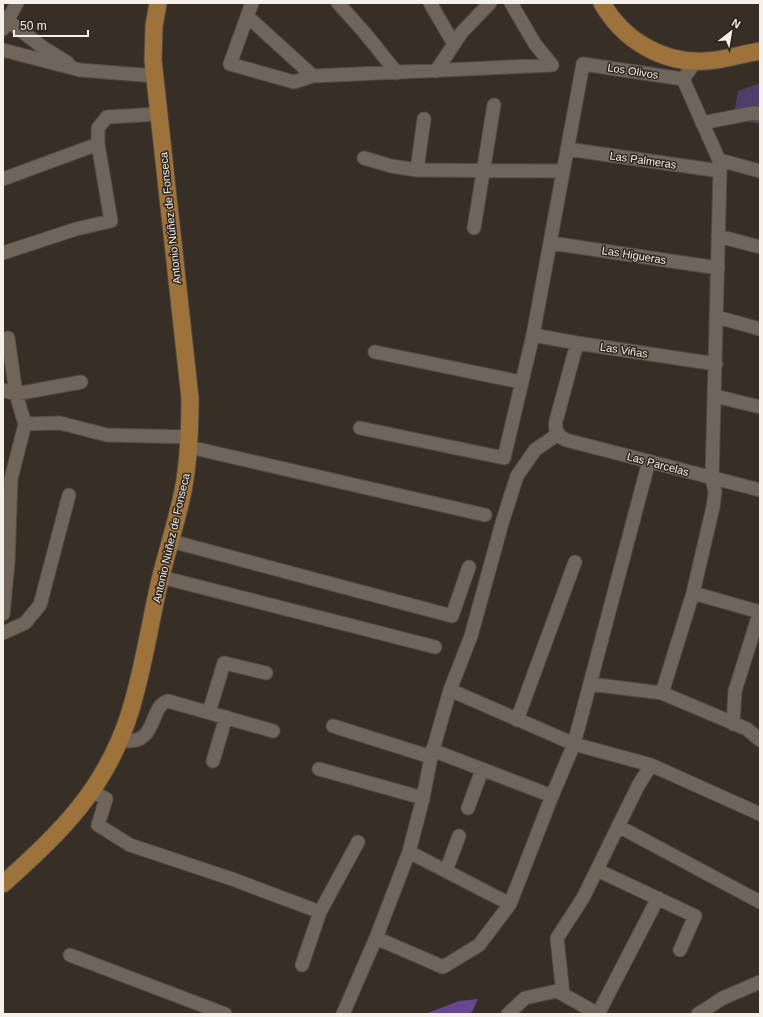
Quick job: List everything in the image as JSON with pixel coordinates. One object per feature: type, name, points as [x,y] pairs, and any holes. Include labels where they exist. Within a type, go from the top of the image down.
[{"type":"main road","name":"Antonio Núñez de Fonseca","points":[[3,884],[55,836],[92,791],[120,740],[135,696],[161,577],[184,490],[190,442],[188,373],[155,76],[153,43],[158,3]]},
{"type":"main road","points":[[602,3],[621,29],[640,44],[673,58],[696,61],[716,60],[760,51]]},
{"type":"street","points":[[17,3],[5,22],[80,70]]},
{"type":"street","points":[[252,3],[230,64],[294,82],[313,76],[552,65],[535,44],[511,3]]},
{"type":"street","points":[[338,3],[397,72]]},
{"type":"street","points":[[430,3],[451,39]]},
{"type":"street","points":[[436,71],[462,32],[490,3]]},
{"type":"street","points":[[247,16],[313,76]]},
{"type":"street","points":[[3,50],[80,70],[155,76]]},
{"type":"street","points":[[662,693],[693,593],[713,507],[715,492],[712,478],[716,364],[719,166],[683,79],[696,61]]},
{"type":"street","name":"Los Olivos","points":[[567,149],[583,64],[683,79]]},
{"type":"street","points":[[474,228],[485,170],[494,105]]},
{"type":"street","points":[[702,123],[753,113],[760,114]]},
{"type":"street","points":[[3,253],[76,229],[111,221],[98,144],[98,128],[108,117],[159,114]]},
{"type":"street","points":[[417,170],[424,119]]},
{"type":"street","points":[[3,179],[98,144]]},
{"type":"street","points":[[360,428],[504,458],[533,335],[567,149]]},
{"type":"street","name":"Las Palmeras","points":[[567,149],[760,171]]},
{"type":"street","points":[[364,158],[391,166],[417,170],[562,171]]},
{"type":"street","points":[[718,236],[760,247]]},
{"type":"street","name":"Las Higueras","points":[[551,243],[718,268]]},
{"type":"street","points":[[717,317],[760,329]]},
{"type":"street","name":"Las Viñas","points":[[533,335],[716,364]]},
{"type":"street","points":[[3,614],[8,563],[7,479],[25,424],[16,394],[8,338]]},
{"type":"street","points":[[343,1014],[376,938],[409,852],[423,798],[432,753],[450,690],[471,636],[502,522],[518,476],[525,462],[536,450],[558,434],[556,421],[578,343]]},
{"type":"street","points":[[375,352],[521,382]]},
{"type":"street","points":[[3,390],[16,394],[81,382]]},
{"type":"street","points":[[715,396],[760,408]]},
{"type":"street","points":[[25,424],[60,423],[107,435],[190,442],[485,515]]},
{"type":"street","name":"Las Parcelas","points":[[558,434],[566,440],[760,490]]},
{"type":"street","points":[[376,938],[443,967],[479,945],[510,904],[574,744],[649,461]]},
{"type":"street","points":[[3,633],[25,623],[40,605],[69,495]]},
{"type":"street","points":[[171,541],[452,616],[469,567]]},
{"type":"street","points":[[517,720],[575,562]]},
{"type":"street","points":[[161,577],[435,647]]},
{"type":"street","points":[[693,593],[760,612],[734,691],[733,724]]},
{"type":"street","points":[[209,712],[224,663],[266,673]]},
{"type":"street","points":[[590,684],[662,693],[747,729],[760,740]]},
{"type":"street","points":[[450,690],[574,744],[651,765],[760,814]]},
{"type":"street","points":[[120,740],[131,741],[142,737],[151,728],[160,706],[166,701],[171,701],[273,731]]},
{"type":"street","points":[[212,761],[226,717]]},
{"type":"street","points":[[333,726],[432,753],[552,796]]},
{"type":"street","points":[[563,994],[556,938],[583,898],[618,826],[651,765]]},
{"type":"street","points":[[319,770],[423,798]]},
{"type":"street","points":[[468,808],[482,770]]},
{"type":"street","points":[[92,791],[106,799],[98,825],[130,845],[232,879],[320,912]]},
{"type":"street","points":[[618,826],[760,902]]},
{"type":"street","points":[[446,871],[459,836]]},
{"type":"street","points":[[302,964],[320,912],[358,842]]},
{"type":"street","points":[[409,852],[510,904]]},
{"type":"street","points":[[597,870],[695,916],[680,950]]},
{"type":"street","points":[[508,1014],[525,998],[557,990],[598,1014],[658,898]]},
{"type":"street","points":[[70,955],[189,1008],[225,1014]]},
{"type":"street","points":[[698,1014],[723,998],[760,982]]},
{"type":"shaded area","points":[[760,83],[760,124],[733,119],[738,91]]},
{"type":"shaded area","points":[[478,999],[472,1012],[468,1014],[425,1014],[459,1001]]}]
